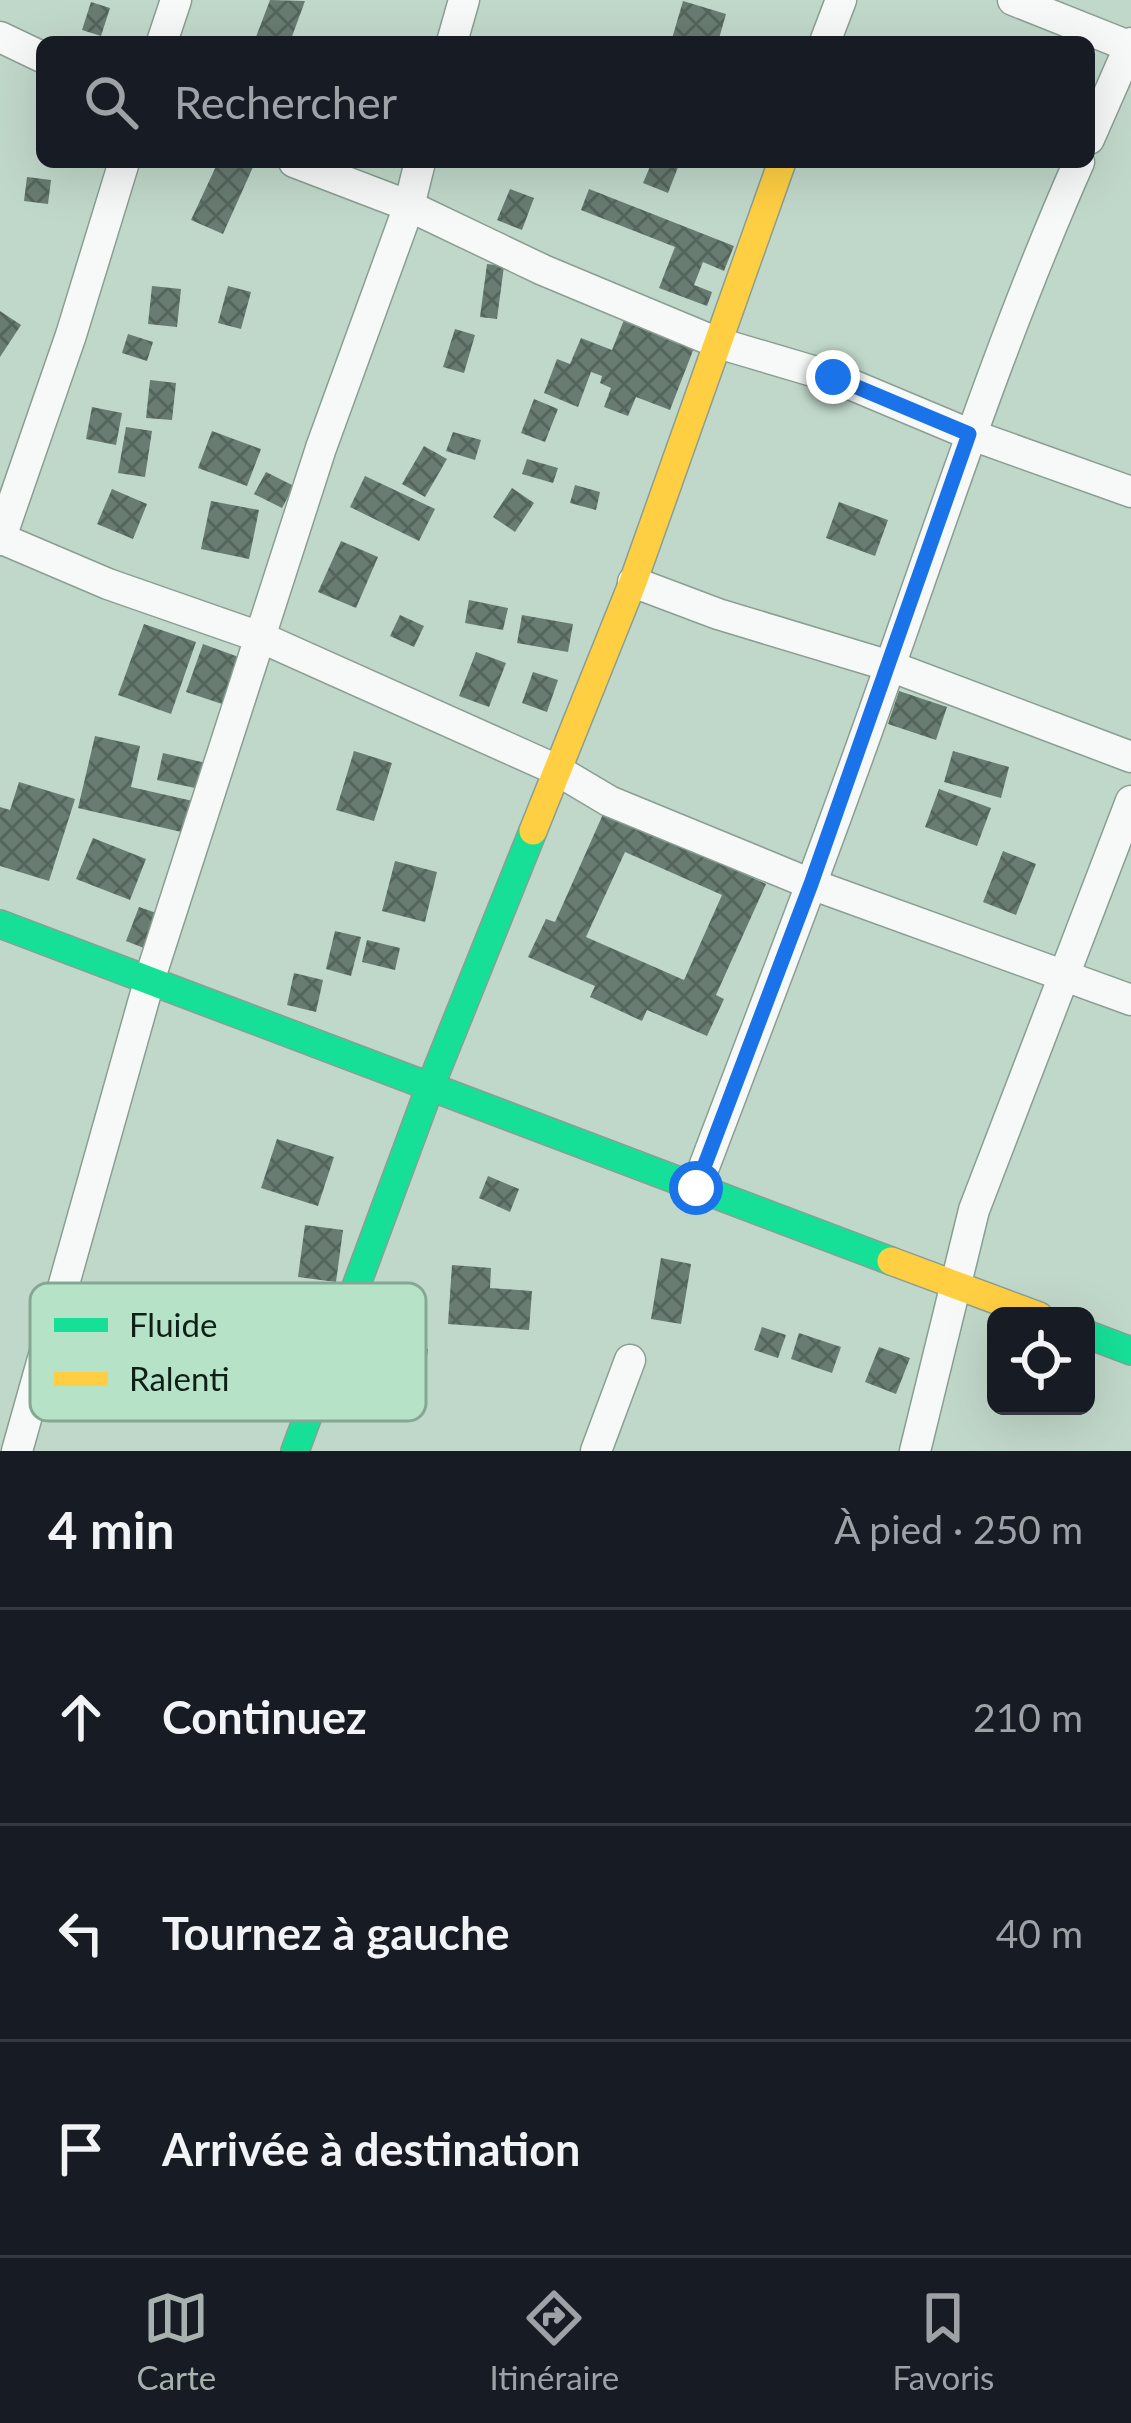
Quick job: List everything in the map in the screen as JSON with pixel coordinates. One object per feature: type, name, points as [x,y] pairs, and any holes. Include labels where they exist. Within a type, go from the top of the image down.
[{"type":"street","points":[[164,36],[176,0]]},
{"type":"street","points":[[454,36],[464,0]]},
{"type":"street","points":[[827,36],[841,0]]},
{"type":"street","points":[[1013,0],[1131,46],[1095,126]]},
{"type":"street","points":[[0,37],[36,53]]},
{"type":"street","points":[[122,168],[0,539],[107,584],[260,637],[557,770],[609,801],[811,884],[1131,1000]]},
{"type":"street","points":[[310,168],[409,206],[543,270],[718,343],[833,377],[969,434],[1131,492]]},
{"type":"street","points":[[64,1283],[150,978],[321,448],[419,168]]},
{"type":"street","points":[[357,1283],[430,1087],[633,582],[780,168]]},
{"type":"street","points":[[696,1188],[890,666],[969,434],[1076,168]]},
{"type":"street","points":[[633,582],[718,614],[890,666],[1131,757]]},
{"type":"street","points":[[916,1451],[980,1192],[1131,801]]},
{"type":"street","points":[[0,924],[1015,1307]]},
{"type":"street","points":[[1095,1337],[1131,1351]]},
{"type":"street","points":[[596,1451],[630,1360]]},
{"type":"street","points":[[17,1451],[30,1405]]},
{"type":"street","points":[[295,1451],[306,1421]]},
{"type":"building","points":[[270,0],[305,1],[292,36],[256,36]]},
{"type":"building","points":[[683,1],[726,14],[720,36],[673,36]]},
{"type":"building","points":[[91,2],[110,8],[101,36],[82,30]]},
{"type":"building","points":[[215,168],[253,168],[223,234],[191,220]]},
{"type":"building","points":[[649,168],[678,168],[668,193],[643,183]]},
{"type":"building","points":[[27,177],[51,180],[48,204],[24,201]]},
{"type":"building","points":[[510,189],[534,198],[522,230],[497,220]]},
{"type":"building","points":[[589,189],[734,246],[724,271],[703,262],[694,285],[712,292],[707,306],[659,288],[675,247],[581,210]]},
{"type":"building","points":[[487,264],[504,266],[497,319],[480,317]]},
{"type":"building","points":[[152,286],[181,289],[177,327],[148,324]]},
{"type":"building","points":[[228,286],[251,292],[241,329],[218,323]]},
{"type":"building","points":[[0,311],[21,325],[0,357]]},
{"type":"building","points":[[624,320],[694,348],[670,410],[636,397],[628,416],[604,407],[611,388],[600,383],[602,376],[591,372],[578,407],[544,393],[557,359],[570,364],[581,338],[612,350]]},
{"type":"building","points":[[455,329],[475,335],[464,373],[443,367]]},
{"type":"building","points":[[128,334],[153,342],[147,361],[122,353]]},
{"type":"building","points":[[150,380],[176,383],[172,420],[146,418]]},
{"type":"building","points":[[534,399],[558,409],[545,442],[521,433]]},
{"type":"building","points":[[92,407],[122,413],[116,445],[86,439]]},
{"type":"building","points":[[126,427],[152,431],[145,477],[118,473]]},
{"type":"building","points":[[212,431],[261,449],[247,486],[198,468]]},
{"type":"building","points":[[453,432],[481,440],[475,460],[446,451]]},
{"type":"building","points":[[424,446],[447,459],[425,497],[402,484]]},
{"type":"building","points":[[527,459],[558,468],[553,483],[522,474]]},
{"type":"building","points":[[266,472],[294,486],[282,508],[254,494]]},
{"type":"building","points":[[365,476],[435,509],[419,541],[350,507]]},
{"type":"building","points":[[575,485],[600,492],[596,510],[570,503]]},
{"type":"building","points":[[512,488],[534,503],[515,532],[493,517]]},
{"type":"building","points":[[112,489],[147,504],[133,539],[97,524]]},
{"type":"building","points":[[211,501],[259,510],[249,559],[201,549]]},
{"type":"building","points":[[839,502],[888,520],[875,556],[826,538]]},
{"type":"building","points":[[341,541],[378,557],[356,608],[318,592]]},
{"type":"building","points":[[469,600],[508,608],[503,630],[465,623]]},
{"type":"building","points":[[400,615],[424,626],[414,647],[390,636]]},
{"type":"building","points":[[522,615],[573,624],[568,652],[517,643]]},
{"type":"building","points":[[144,624],[196,642],[171,714],[118,695]]},
{"type":"building","points":[[203,644],[244,659],[228,706],[186,692]]},
{"type":"building","points":[[476,652],[506,663],[489,707],[459,696]]},
{"type":"building","points":[[533,672],[558,680],[547,712],[522,703]]},
{"type":"building","points":[[899,691],[947,707],[936,740],[888,724]]},
{"type":"building","points":[[95,736],[140,746],[131,787],[197,802],[190,834],[78,808]]},
{"type":"building","points":[[354,751],[392,763],[374,821],[336,810]]},
{"type":"building","points":[[953,751],[1009,767],[1001,798],[944,782]]},
{"type":"building","points":[[163,753],[206,763],[200,789],[157,780]]},
{"type":"building","points":[[19,782],[75,799],[49,881],[0,866],[0,807],[10,810]]},
{"type":"building","points":[[939,789],[991,808],[977,846],[925,827]]},
{"type":"building","points":[[604,812],[766,884],[716,995],[724,999],[707,1036],[647,1010],[642,1021],[590,997],[595,986],[528,957],[546,919],[555,922]],"holes":[[[625,852],[722,895],[684,980],[586,937]]]},
{"type":"building","points":[[93,838],[146,859],[130,900],[76,879]]},
{"type":"building","points":[[1003,851],[1036,864],[1016,915],[983,902]]},
{"type":"building","points":[[395,861],[437,872],[425,922],[382,911]]},
{"type":"building","points":[[139,907],[162,915],[149,950],[126,941]]},
{"type":"building","points":[[335,931],[361,937],[351,976],[326,969]]},
{"type":"building","points":[[367,940],[400,948],[395,970],[362,962]]},
{"type":"building","points":[[294,973],[323,980],[316,1012],[287,1005]]},
{"type":"building","points":[[277,1139],[334,1157],[318,1206],[261,1188]]},
{"type":"building","points":[[488,1176],[519,1189],[510,1212],[479,1198]]},
{"type":"building","points":[[305,1225],[343,1230],[336,1282],[298,1277]]},
{"type":"building","points":[[661,1258],[691,1264],[681,1324],[651,1319]]},
{"type":"building","points":[[452,1265],[491,1268],[490,1288],[532,1291],[529,1330],[448,1324]]},
{"type":"building","points":[[762,1327],[786,1335],[778,1358],[754,1350]]},
{"type":"building","points":[[799,1333],[841,1347],[832,1373],[791,1359]]},
{"type":"building","points":[[879,1347],[910,1358],[896,1394],[865,1382]]},
{"type":"traffic: fast","points":[[357,1283],[533,831]]},
{"type":"traffic: fast","points":[[0,924],[891,1261]]},
{"type":"traffic: fast","points":[[1095,1337],[1131,1351]]},
{"type":"traffic: fast","points":[[295,1451],[306,1421]]},
{"type":"traffic: slow","points":[[533,831],[633,582],[780,168]]},
{"type":"traffic: slow","points":[[891,1261],[1015,1307]]},
{"type":"route","points":[[696,1188],[890,666],[969,434],[833,377]]}]
